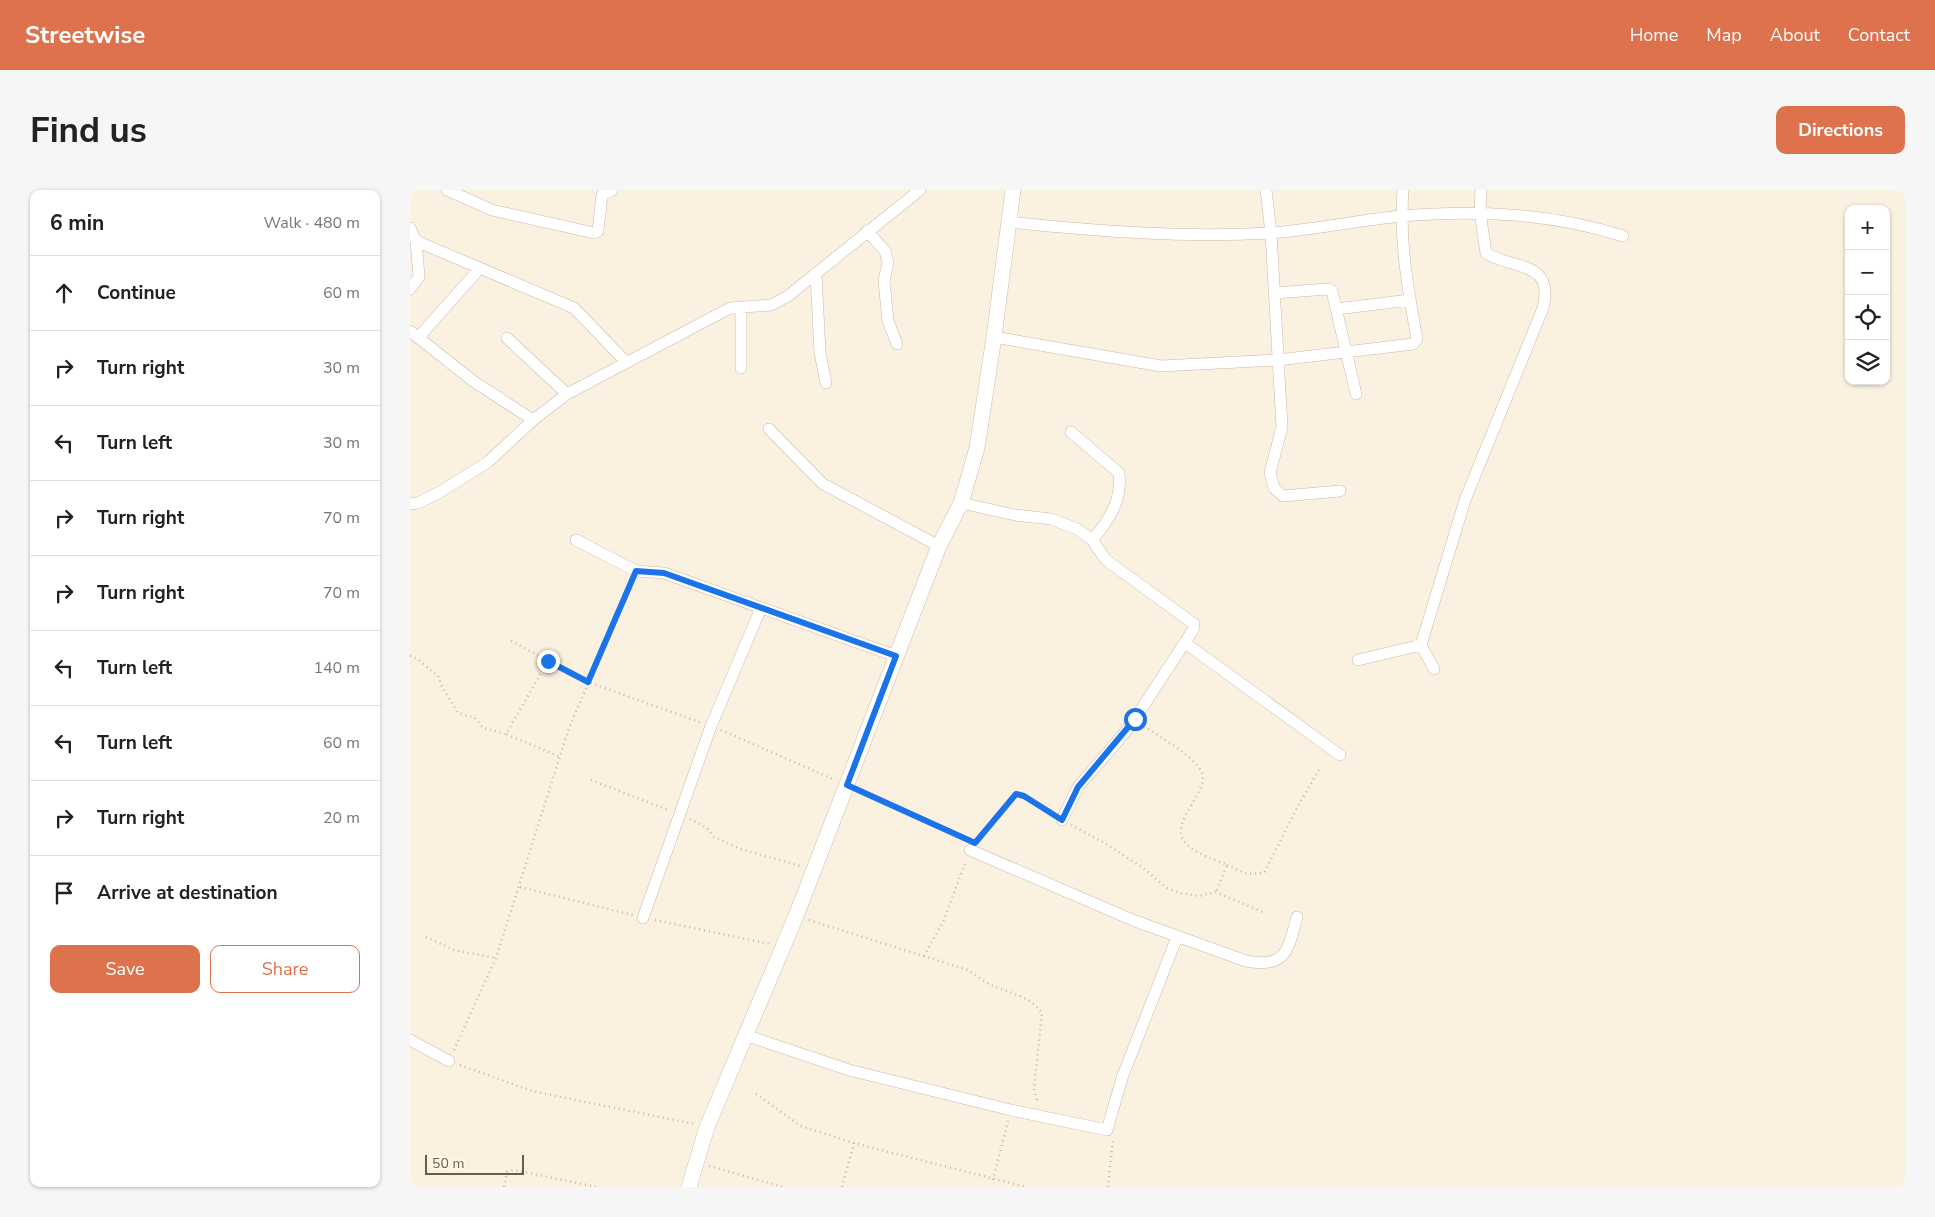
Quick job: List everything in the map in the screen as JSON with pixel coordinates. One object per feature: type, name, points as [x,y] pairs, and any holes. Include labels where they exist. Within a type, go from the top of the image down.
[{"type":"main road","points":[[689,1187],[707,1127],[796,916],[939,546],[961,503],[977,448],[1013,190]]},
{"type":"street","points":[[447,190],[474,195],[492,210],[596,233],[602,195],[612,190]]},
{"type":"street","points":[[410,504],[418,503],[440,492],[488,462],[533,420],[566,394],[730,308],[772,305],[788,296],[920,190]]},
{"type":"street","points":[[1266,190],[1271,233],[1282,427],[1270,473],[1274,488],[1283,496],[1340,491]]},
{"type":"street","points":[[994,337],[1161,366],[1278,360],[1416,342],[1401,216],[1403,190]]},
{"type":"street","points":[[1434,669],[1421,645],[1465,500],[1543,308],[1547,293],[1543,280],[1534,271],[1523,265],[1494,258],[1486,253],[1480,212],[1481,190]]},
{"type":"street","points":[[1009,222],[1121,233],[1271,233],[1401,216],[1480,212],[1544,217],[1585,224],[1623,236]]},
{"type":"street","points":[[410,228],[416,241],[418,277],[410,289]]},
{"type":"street","points":[[867,231],[885,251],[888,262],[884,281],[888,322],[897,344]]},
{"type":"street","points":[[416,241],[574,308],[626,362]]},
{"type":"street","points":[[480,268],[414,335],[473,381],[533,420]]},
{"type":"street","points":[[816,273],[820,353],[826,383]]},
{"type":"street","points":[[1274,293],[1330,290],[1356,394]]},
{"type":"street","points":[[1336,309],[1410,300]]},
{"type":"street","points":[[740,307],[740,368]]},
{"type":"street","points":[[507,338],[566,394]]},
{"type":"street","points":[[769,429],[823,484],[939,546]]},
{"type":"street","points":[[1071,432],[1119,473],[1121,490],[1106,524],[1092,540]]},
{"type":"street","points":[[961,503],[1014,515],[1051,519],[1077,529],[1092,540],[1106,560],[1194,624],[1193,630],[1185,643],[1135,719],[1078,787],[1062,820]]},
{"type":"street","points":[[576,540],[636,571],[664,573],[896,656]]},
{"type":"street","points":[[644,918],[711,726],[761,608]]},
{"type":"street","points":[[1185,643],[1340,755]]},
{"type":"street","points":[[1358,660],[1421,645]]},
{"type":"street","points":[[970,850],[1177,937],[1263,965],[1272,964],[1283,957],[1290,942],[1297,917]]},
{"type":"street","points":[[745,1035],[849,1070],[1011,1110],[1107,1130],[1122,1078],[1177,937]]},
{"type":"street","points":[[410,1040],[449,1061]]},
{"type":"path","points":[[636,571],[588,682],[560,756],[496,958],[449,1061],[532,1092],[707,1127]]},
{"type":"path","points":[[511,641],[588,682]]},
{"type":"path","points":[[410,656],[420,660],[431,672],[438,675],[442,686],[458,713],[475,718],[483,728],[506,734],[560,756]]},
{"type":"path","points":[[506,734],[548,661]]},
{"type":"path","points":[[1135,719],[1201,770],[1203,782],[1183,822],[1183,840],[1190,847],[1247,874],[1264,873],[1299,804],[1319,770]]},
{"type":"path","points":[[591,780],[680,815],[707,828],[714,837],[740,849],[814,870]]},
{"type":"path","points":[[847,785],[975,843],[1016,794],[1024,796],[1062,820],[1108,845],[1143,868],[1167,888],[1180,893],[1199,896],[1216,892],[1265,913]]},
{"type":"path","points":[[924,956],[943,922],[970,850]]},
{"type":"path","points":[[1216,892],[1227,865]]},
{"type":"path","points":[[796,916],[968,970],[990,984],[1023,997],[1038,1006],[1042,1013],[1034,1089],[1041,1116]]},
{"type":"path","points":[[426,937],[454,950],[496,958]]},
{"type":"path","points":[[756,1094],[801,1126],[854,1143],[1026,1187]]},
{"type":"path","points":[[993,1180],[1011,1110]]},
{"type":"path","points":[[1108,1187],[1112,1133]]},
{"type":"path","points":[[842,1187],[854,1143]]},
{"type":"path","points":[[695,1162],[784,1187]]},
{"type":"path","points":[[504,1187],[507,1172],[514,1170],[597,1187]]},
{"type":"route","points":[[548,661],[588,682],[636,571],[664,573],[896,656],[847,785],[975,843],[1016,794],[1024,796],[1062,820],[1078,787],[1135,719]]}]
